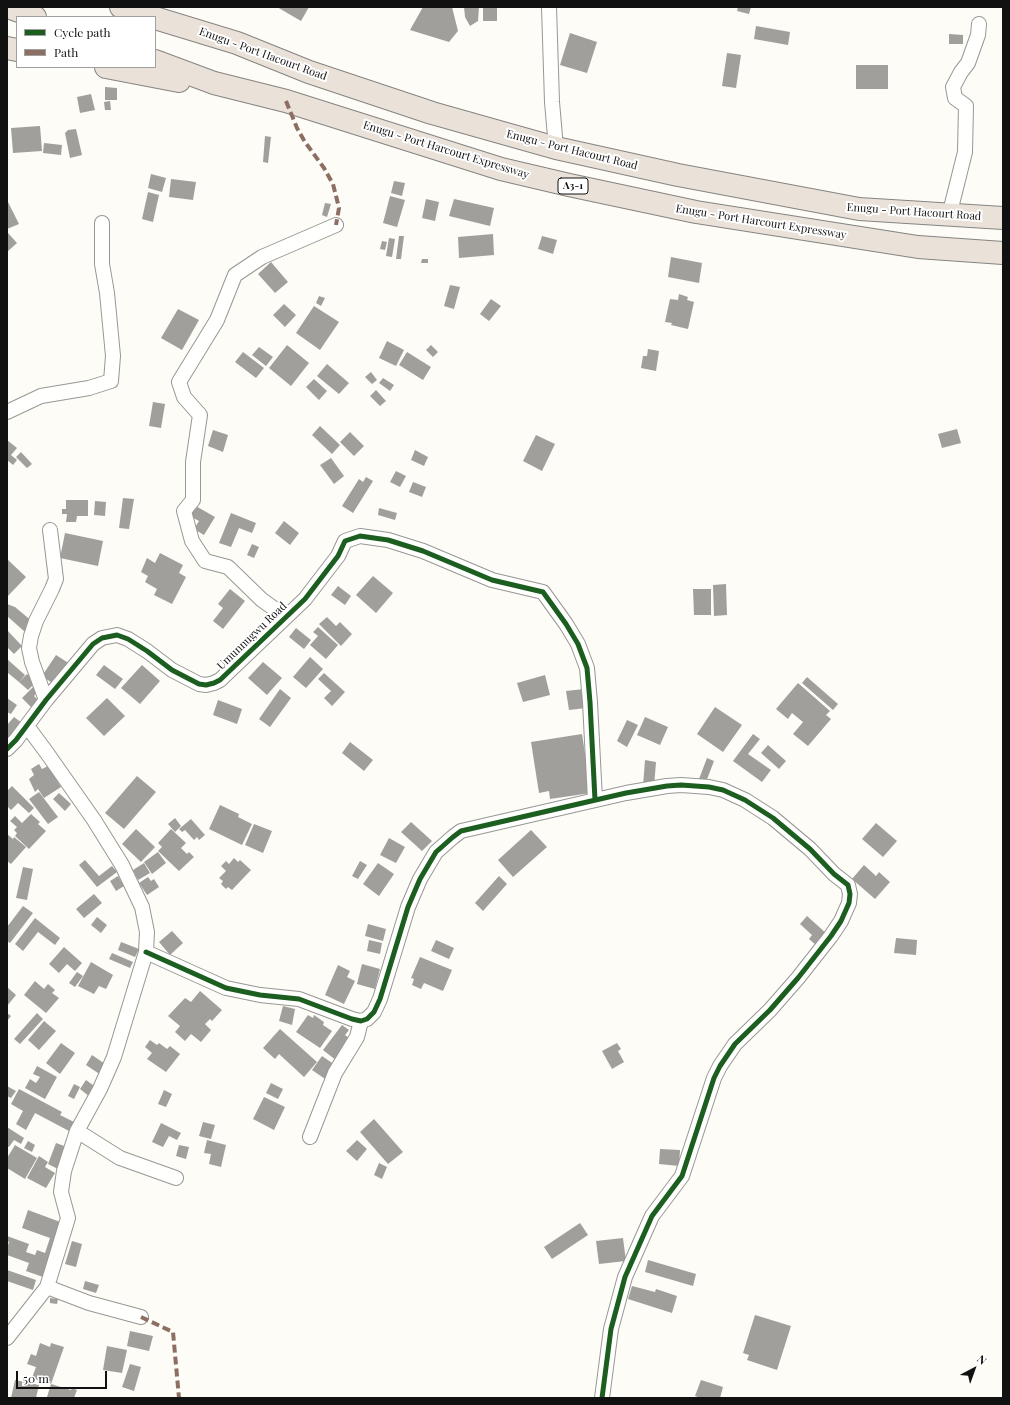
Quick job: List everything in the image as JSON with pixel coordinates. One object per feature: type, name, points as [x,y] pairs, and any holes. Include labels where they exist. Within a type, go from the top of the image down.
[{"type":"highway","points":[[8,7],[32,16]]},
{"type":"highway","name":"Enugu - Port Hacourt Road","points":[[121,7],[151,16]]},
{"type":"highway","points":[[162,7],[237,43]]},
{"type":"highway","name":"Enugu - Port Hacourt Road","points":[[156,18],[237,43],[309,72],[432,113],[556,148],[678,175],[858,209],[949,216],[1003,218]]},
{"type":"highway","name":"Enugu - Port Harcourt Expressway","points":[[156,61],[214,83],[286,102],[501,169],[682,209],[918,247],[1003,253]]},
{"type":"highway","points":[[111,68],[181,81],[214,83]]},
{"type":"street","points":[[548,7],[552,102],[556,148]]},
{"type":"street","points":[[949,216],[965,152],[966,106],[955,98],[953,87],[968,63],[978,35],[979,24]]},
{"type":"street","points":[[7,412],[41,396],[89,388],[111,381],[113,356],[107,292],[102,264],[102,223]]},
{"type":"street","points":[[286,617],[262,600],[228,567],[205,561],[192,541],[184,511],[193,500],[193,462],[200,415],[184,397],[179,382],[217,320],[235,275],[262,257],[336,225]]},
{"type":"street","points":[[46,700],[32,662],[29,648],[36,621],[56,579],[50,530]]},
{"type":"street","name":"Umunnugwu Road","points":[[7,749],[93,644],[102,638],[117,635],[128,639],[148,651],[172,670],[199,684],[206,685],[220,680],[305,599],[338,556],[345,541],[360,536],[388,540],[492,580],[543,592],[566,624],[578,644],[587,668],[595,800]]},
{"type":"street","points":[[7,1338],[47,1287],[68,1218],[61,1192],[64,1171],[77,1131],[108,1073],[146,952],[147,932],[142,907],[122,865],[94,820],[27,726]]},
{"type":"street","points":[[146,952],[226,988],[260,995],[299,999],[352,1019],[361,1021],[368,1019],[374,1012],[380,999],[408,907],[417,885],[436,852],[446,843],[462,831],[626,793],[667,786],[681,785],[723,790],[745,800],[772,818],[810,849],[834,874],[848,885],[850,894],[849,903],[831,936],[798,978],[770,1010],[734,1044],[714,1078],[682,1176],[652,1216],[625,1277],[611,1329],[602,1398]]},
{"type":"street","points":[[310,1137],[335,1073],[357,1038],[361,1021]]},
{"type":"street","points":[[77,1131],[120,1158],[176,1178]]},
{"type":"street","points":[[47,1287],[90,1303],[141,1317]]},
{"type":"building","points":[[277,7],[309,7],[301,21]]},
{"type":"building","points":[[423,7],[452,7],[458,31],[449,42],[410,30]]},
{"type":"building","points":[[464,7],[479,7],[478,21],[470,26],[465,17]]},
{"type":"building","points":[[483,7],[497,7],[497,21],[483,21]]},
{"type":"building","points":[[738,7],[751,7],[749,14],[737,11]]},
{"type":"building","points":[[756,26],[790,32],[788,45],[754,39]]},
{"type":"building","points":[[570,33],[597,42],[587,73],[560,65]]},
{"type":"building","points":[[949,34],[963,35],[963,44],[949,44]]},
{"type":"building","points":[[727,53],[741,55],[736,88],[722,86]]},
{"type":"building","points":[[856,65],[888,65],[888,89],[856,89]]},
{"type":"building","points":[[105,87],[117,88],[117,100],[105,100]]},
{"type":"building","points":[[91,94],[95,110],[80,113],[77,97]]},
{"type":"building","points":[[110,101],[111,110],[105,110],[104,102]]},
{"type":"building","points":[[40,126],[42,151],[13,153],[11,128]]},
{"type":"building","points":[[76,129],[82,155],[70,158],[65,133],[68,130]]},
{"type":"building","points":[[265,136],[271,137],[268,163],[263,162]]},
{"type":"building","points":[[44,143],[62,145],[61,155],[43,153]]},
{"type":"building","points":[[151,174],[166,178],[162,192],[148,188]]},
{"type":"building","points":[[171,179],[196,182],[193,200],[169,197]]},
{"type":"building","points":[[394,181],[405,183],[402,196],[391,193]]},
{"type":"building","points":[[148,192],[159,195],[153,222],[142,219]]},
{"type":"building","points":[[390,196],[405,200],[397,227],[383,223]]},
{"type":"building","points":[[426,199],[439,202],[435,221],[422,218]]},
{"type":"building","points":[[454,199],[494,208],[490,226],[449,216]]},
{"type":"building","points":[[7,200],[19,224],[7,229]]},
{"type":"building","points":[[325,203],[331,204],[327,217],[322,215]]},
{"type":"building","points":[[7,233],[17,243],[7,252]]},
{"type":"building","points":[[493,234],[494,255],[459,258],[458,237]]},
{"type":"building","points":[[399,236],[404,236],[401,259],[396,259]]},
{"type":"building","points":[[542,236],[557,240],[553,254],[538,249]]},
{"type":"building","points":[[389,238],[395,239],[392,257],[386,256]]},
{"type":"building","points":[[382,241],[387,242],[385,250],[380,249]]},
{"type":"building","points":[[671,257],[702,263],[699,283],[668,277]]},
{"type":"building","points":[[422,259],[428,259],[428,263],[421,263]]},
{"type":"building","points":[[271,262],[288,282],[275,293],[258,274]]},
{"type":"building","points":[[450,285],[460,287],[454,309],[444,306]]},
{"type":"building","points":[[679,294],[688,297],[687,300],[694,302],[688,329],[665,322],[670,299],[678,300]]},
{"type":"building","points":[[319,296],[325,298],[321,306],[316,303]]},
{"type":"building","points":[[491,299],[501,306],[489,321],[480,314]]},
{"type":"building","points":[[284,304],[296,315],[285,327],[273,315]]},
{"type":"building","points":[[314,306],[339,322],[320,350],[296,333]]},
{"type":"building","points":[[178,309],[199,320],[182,350],[161,338]]},
{"type":"building","points":[[387,341],[404,350],[396,366],[379,358]]},
{"type":"building","points":[[287,345],[309,363],[291,386],[269,368]]},
{"type":"building","points":[[431,345],[438,352],[433,357],[426,350]]},
{"type":"building","points":[[259,347],[273,357],[266,366],[252,355]]},
{"type":"building","points":[[648,349],[659,351],[656,371],[641,368],[643,356],[647,356]]},
{"type":"building","points":[[243,352],[264,368],[256,378],[235,362]]},
{"type":"building","points":[[407,352],[431,367],[423,380],[399,365]]},
{"type":"building","points":[[327,364],[349,383],[339,394],[317,376]]},
{"type":"building","points":[[371,372],[377,380],[372,384],[365,377]]},
{"type":"building","points":[[383,378],[394,385],[390,391],[379,383]]},
{"type":"building","points":[[314,379],[327,391],[319,400],[306,387]]},
{"type":"building","points":[[376,390],[386,401],[380,406],[370,396]]},
{"type":"building","points":[[153,402],[165,404],[161,428],[149,426]]},
{"type":"building","points":[[320,426],[340,445],[332,454],[312,435]]},
{"type":"building","points":[[957,429],[961,443],[942,448],[938,434]]},
{"type":"building","points":[[213,430],[228,435],[223,452],[208,446]]},
{"type":"building","points":[[350,432],[364,446],[354,456],[340,442]]},
{"type":"building","points":[[536,435],[555,444],[542,471],[523,461]]},
{"type":"building","points":[[7,440],[17,448],[11,455],[17,460],[13,465],[7,460]]},
{"type":"building","points":[[415,450],[428,457],[424,466],[411,460]]},
{"type":"building","points":[[21,452],[32,464],[27,468],[16,457]]},
{"type":"building","points":[[331,458],[344,476],[334,484],[320,465]]},
{"type":"building","points":[[396,471],[406,476],[400,487],[390,482]]},
{"type":"building","points":[[366,477],[373,481],[353,513],[342,506],[359,479],[363,482]]},
{"type":"building","points":[[413,482],[426,487],[422,497],[409,492]]},
{"type":"building","points":[[123,498],[134,499],[129,529],[119,528]]},
{"type":"building","points":[[66,500],[88,500],[88,516],[77,516],[76,522],[66,522],[67,514],[62,514],[62,509],[66,509]]},
{"type":"building","points":[[95,501],[106,502],[105,516],[94,515]]},
{"type":"building","points":[[194,505],[215,517],[204,535],[194,529],[199,521],[188,515]]},
{"type":"building","points":[[379,508],[397,513],[395,520],[378,515]]},
{"type":"building","points":[[231,513],[256,523],[252,533],[239,528],[231,547],[219,543]]},
{"type":"building","points":[[284,521],[299,533],[290,545],[275,533]]},
{"type":"building","points":[[65,533],[103,541],[98,566],[60,558]]},
{"type":"building","points":[[252,544],[259,547],[254,558],[247,555]]},
{"type":"building","points":[[160,553],[183,565],[179,573],[186,577],[172,604],[154,595],[157,589],[145,582],[148,576],[141,572],[147,558],[155,563]]},
{"type":"building","points":[[7,559],[26,577],[7,597]]},
{"type":"building","points":[[373,576],[393,593],[376,613],[356,595]]},
{"type":"building","points":[[726,584],[727,615],[714,616],[713,585]]},
{"type":"building","points":[[338,586],[351,596],[345,605],[331,595]]},
{"type":"building","points":[[230,589],[245,601],[223,629],[213,621],[223,608],[218,604]]},
{"type":"building","points":[[693,589],[711,589],[711,615],[694,615]]},
{"type":"building","points":[[7,604],[15,607],[33,622],[25,632],[7,616]]},
{"type":"building","points":[[327,617],[336,626],[340,622],[352,634],[341,646],[319,624]]},
{"type":"building","points":[[318,627],[338,645],[326,659],[310,645],[318,636],[313,632]]},
{"type":"building","points":[[296,628],[311,640],[304,649],[289,637]]},
{"type":"building","points":[[7,630],[22,646],[14,654],[7,647]]},
{"type":"building","points":[[56,655],[70,664],[55,685],[42,676]]},
{"type":"building","points":[[310,657],[323,669],[306,688],[293,677]]},
{"type":"building","points":[[7,659],[25,675],[19,682],[8,673],[7,675]]},
{"type":"building","points":[[263,662],[282,678],[267,695],[248,678]]},
{"type":"building","points":[[104,665],[123,679],[115,689],[96,675]]},
{"type":"building","points":[[142,665],[160,681],[140,704],[121,688]]},
{"type":"building","points":[[324,673],[345,692],[332,706],[324,698],[331,691],[318,679]]},
{"type":"building","points":[[27,674],[36,682],[28,690],[19,682]]},
{"type":"building","points":[[545,675],[550,695],[523,702],[517,683]]},
{"type":"building","points":[[807,677],[838,704],[833,710],[802,683]]},
{"type":"building","points":[[798,683],[830,711],[826,715],[831,719],[808,746],[793,734],[803,722],[792,713],[788,719],[776,709]]},
{"type":"building","points":[[34,686],[38,691],[34,696],[40,702],[33,709],[22,698]]},
{"type":"building","points":[[280,689],[291,698],[270,727],[259,719]]},
{"type":"building","points":[[584,689],[586,708],[569,710],[566,691]]},
{"type":"building","points":[[7,698],[17,705],[11,714],[7,712]]},
{"type":"building","points":[[107,698],[125,716],[104,736],[86,718]]},
{"type":"building","points":[[218,700],[242,709],[237,724],[213,715]]},
{"type":"building","points":[[715,707],[742,725],[723,752],[697,734]]},
{"type":"building","points":[[14,717],[22,723],[7,742],[7,725]]},
{"type":"building","points":[[645,717],[668,727],[660,745],[637,735]]},
{"type":"building","points":[[627,720],[638,725],[627,747],[617,741]]},
{"type":"building","points":[[582,734],[591,793],[550,799],[549,791],[539,793],[531,742]]},
{"type":"building","points":[[753,734],[760,739],[748,754],[771,770],[762,782],[733,761]]},
{"type":"building","points":[[350,742],[373,760],[364,771],[342,753]]},
{"type":"building","points":[[768,745],[786,761],[779,769],[761,753]]},
{"type":"building","points":[[707,758],[714,761],[706,782],[699,779]]},
{"type":"building","points":[[645,760],[656,762],[654,787],[643,786]]},
{"type":"building","points":[[39,764],[42,769],[48,766],[61,787],[44,798],[38,789],[35,792],[29,779],[34,775],[31,769]]},
{"type":"building","points":[[137,776],[156,792],[124,829],[105,813]]},
{"type":"building","points":[[12,786],[34,808],[29,813],[18,803],[11,810],[7,806],[7,791]]},
{"type":"building","points":[[39,792],[58,817],[48,824],[29,799]]},
{"type":"building","points":[[59,793],[71,804],[65,811],[53,799]]},
{"type":"building","points":[[220,805],[239,814],[238,817],[252,824],[242,845],[209,829]]},
{"type":"building","points":[[31,814],[40,822],[38,824],[46,831],[29,849],[15,836],[17,833],[14,830],[17,827],[10,821],[15,816],[22,823]]},
{"type":"building","points":[[175,818],[181,826],[175,832],[168,824]]},
{"type":"building","points":[[191,819],[205,835],[199,840],[197,837],[194,840],[185,830],[182,832],[179,829]]},
{"type":"building","points":[[411,822],[432,841],[422,851],[401,832]]},
{"type":"building","points":[[876,823],[897,841],[883,857],[862,839]]},
{"type":"building","points":[[254,824],[272,831],[263,853],[245,845]]},
{"type":"building","points":[[136,829],[155,847],[141,862],[122,844]]},
{"type":"building","points":[[171,829],[186,843],[181,848],[187,854],[189,852],[194,857],[179,871],[158,851],[162,847],[158,843]]},
{"type":"building","points":[[531,830],[547,847],[513,877],[498,860]]},
{"type":"building","points":[[7,834],[13,839],[14,837],[26,847],[11,864],[7,861]]},
{"type":"building","points":[[389,838],[405,847],[396,863],[380,855]]},
{"type":"building","points":[[158,852],[166,863],[152,874],[144,862]]},
{"type":"building","points":[[234,858],[238,862],[240,860],[251,870],[232,890],[228,887],[226,889],[221,884],[223,881],[219,878],[226,871],[221,866],[226,861],[229,864]]},
{"type":"building","points":[[85,860],[99,876],[112,866],[117,872],[97,887],[79,865]]},
{"type":"building","points":[[360,861],[367,865],[358,879],[352,876]]},
{"type":"building","points":[[144,863],[150,873],[138,880],[133,870]]},
{"type":"building","points":[[378,863],[394,874],[379,896],[363,884]]},
{"type":"building","points":[[864,865],[876,876],[879,872],[890,882],[875,899],[852,879]]},
{"type":"building","points":[[23,867],[33,869],[27,900],[16,898]]},
{"type":"building","points":[[118,876],[124,886],[116,891],[110,881]]},
{"type":"building","points":[[499,876],[507,884],[483,911],[475,903]]},
{"type":"building","points":[[148,877],[151,881],[154,879],[159,887],[147,895],[139,883]]},
{"type":"building","points":[[94,894],[102,903],[84,918],[76,909]]},
{"type":"building","points":[[23,906],[33,913],[10,943],[7,941],[7,927]]},
{"type":"building","points":[[807,916],[827,934],[816,945],[809,939],[812,935],[800,924]]},
{"type":"building","points":[[97,917],[107,925],[101,933],[91,925]]},
{"type":"building","points":[[35,918],[60,938],[55,945],[38,932],[23,951],[15,944]]},
{"type":"building","points":[[368,924],[386,929],[383,941],[365,936]]},
{"type":"building","points":[[172,931],[183,943],[170,955],[159,942]]},
{"type":"building","points":[[896,938],[917,940],[916,955],[894,953]]},
{"type":"building","points":[[369,940],[382,943],[380,954],[367,951]]},
{"type":"building","points":[[436,940],[454,948],[449,959],[431,951]]},
{"type":"building","points":[[121,942],[139,949],[135,957],[118,950]]},
{"type":"building","points":[[64,947],[82,963],[75,971],[67,964],[59,973],[49,964]]},
{"type":"building","points":[[112,953],[133,962],[130,968],[109,959]]},
{"type":"building","points":[[420,957],[452,970],[443,991],[424,983],[421,989],[412,985],[414,979],[411,978]]},
{"type":"building","points":[[91,962],[113,975],[106,989],[99,986],[94,994],[78,986]]},
{"type":"building","points":[[362,964],[380,969],[375,989],[357,984]]},
{"type":"building","points":[[338,965],[350,971],[347,977],[355,981],[344,1004],[325,995]]},
{"type":"building","points":[[77,972],[83,976],[75,987],[69,983]]},
{"type":"building","points":[[35,981],[44,989],[48,984],[55,990],[52,993],[59,998],[46,1013],[24,995]]},
{"type":"building","points":[[7,987],[16,995],[7,1006]]},
{"type":"building","points":[[200,991],[222,1010],[212,1021],[210,1019],[205,1024],[211,1030],[201,1042],[191,1034],[185,1041],[175,1032],[180,1026],[168,1016],[185,998],[191,1002]]},
{"type":"building","points":[[283,1006],[295,1009],[292,1025],[279,1021]]},
{"type":"building","points":[[7,1013],[11,1016],[7,1021]]},
{"type":"building","points":[[37,1013],[43,1019],[20,1044],[14,1039]]},
{"type":"building","points":[[308,1015],[313,1018],[314,1015],[324,1022],[323,1025],[332,1031],[320,1048],[296,1032]]},
{"type":"building","points":[[44,1021],[56,1031],[39,1050],[28,1040]]},
{"type":"building","points":[[342,1025],[349,1030],[345,1035],[353,1041],[337,1061],[323,1050]]},
{"type":"building","points":[[280,1029],[317,1062],[304,1077],[279,1054],[275,1059],[263,1048]]},
{"type":"building","points":[[150,1040],[157,1045],[159,1043],[167,1049],[170,1046],[180,1054],[166,1072],[147,1059],[152,1053],[145,1047]]},
{"type":"building","points":[[61,1043],[75,1053],[60,1074],[46,1063]]},
{"type":"building","points":[[617,1043],[621,1049],[618,1051],[624,1062],[612,1069],[602,1051]]},
{"type":"building","points":[[92,1055],[108,1066],[101,1075],[86,1065]]},
{"type":"building","points":[[322,1056],[338,1067],[328,1081],[312,1070]]},
{"type":"building","points":[[37,1066],[57,1077],[45,1099],[25,1088],[30,1079],[36,1083],[40,1077],[33,1074]]},
{"type":"building","points":[[86,1080],[97,1088],[90,1097],[80,1089]]},
{"type":"building","points":[[271,1083],[283,1089],[278,1099],[266,1093]]},
{"type":"building","points":[[74,1084],[80,1087],[74,1099],[68,1096]]},
{"type":"building","points":[[7,1086],[16,1091],[11,1098],[7,1096]]},
{"type":"building","points":[[19,1089],[62,1112],[60,1115],[74,1122],[69,1131],[35,1113],[26,1130],[16,1124],[23,1111],[11,1104]]},
{"type":"building","points":[[164,1090],[172,1094],[166,1107],[158,1104]]},
{"type":"building","points":[[264,1097],[285,1107],[274,1130],[253,1119]]},
{"type":"building","points":[[374,1119],[403,1152],[388,1164],[360,1132]]},
{"type":"building","points":[[203,1122],[215,1125],[211,1139],[199,1136]]},
{"type":"building","points":[[161,1123],[181,1133],[177,1140],[169,1136],[163,1147],[152,1142]]},
{"type":"building","points":[[7,1127],[24,1138],[21,1144],[14,1140],[9,1147],[7,1146]]},
{"type":"building","points":[[207,1140],[226,1145],[221,1167],[209,1164],[211,1154],[204,1153]]},
{"type":"building","points":[[357,1140],[367,1149],[357,1161],[346,1151]]},
{"type":"building","points":[[28,1141],[35,1145],[32,1152],[24,1148]]},
{"type":"building","points":[[56,1143],[67,1147],[58,1169],[48,1164]]},
{"type":"building","points":[[15,1145],[37,1158],[25,1179],[7,1168],[7,1158]]},
{"type":"building","points":[[179,1145],[189,1147],[186,1159],[176,1156]]},
{"type":"building","points":[[660,1149],[680,1150],[679,1166],[659,1164]]},
{"type":"building","points":[[39,1156],[48,1162],[45,1167],[55,1173],[46,1188],[27,1178]]},
{"type":"building","points":[[379,1163],[387,1167],[382,1179],[374,1175]]},
{"type":"building","points":[[28,1210],[63,1223],[43,1277],[26,1271],[29,1263],[7,1255],[9,1242],[7,1241],[7,1236],[29,1244],[26,1252],[35,1255],[37,1250],[45,1253],[50,1238],[22,1228]]},
{"type":"building","points":[[580,1223],[588,1235],[552,1259],[544,1247]]},
{"type":"building","points":[[623,1238],[626,1261],[599,1264],[596,1241]]},
{"type":"building","points":[[72,1241],[82,1244],[76,1267],[65,1264]]},
{"type":"building","points":[[648,1260],[696,1274],[693,1286],[645,1272]]},
{"type":"building","points":[[7,1270],[36,1280],[33,1290],[7,1281]]},
{"type":"building","points":[[85,1281],[99,1285],[96,1293],[83,1289]]},
{"type":"building","points":[[632,1286],[655,1292],[656,1289],[677,1296],[672,1313],[628,1299]]},
{"type":"building","points":[[50,1298],[58,1299],[57,1304],[50,1303]]},
{"type":"building","points":[[755,1315],[791,1326],[777,1370],[747,1360],[749,1355],[743,1353]]},
{"type":"building","points":[[130,1331],[153,1336],[149,1351],[127,1346]]},
{"type":"building","points":[[40,1343],[50,1347],[51,1343],[64,1347],[51,1384],[32,1378],[36,1367],[27,1364],[31,1354],[36,1356]]},
{"type":"building","points":[[107,1346],[127,1350],[122,1373],[103,1370]]},
{"type":"building","points":[[130,1364],[141,1367],[134,1391],[122,1387]]},
{"type":"building","points":[[15,1380],[39,1385],[36,1398],[11,1398]]},
{"type":"building","points":[[701,1380],[723,1387],[720,1398],[701,1398],[695,1396]]},
{"type":"building","points":[[51,1384],[71,1390],[72,1388],[77,1390],[74,1398],[47,1397]]},
{"type":"marked path","points":[[286,101],[297,128],[333,184],[339,208],[336,225]]},
{"type":"marked path","points":[[141,1317],[173,1332],[179,1398]]},
{"type":"cycle path","points":[[7,749],[16,740],[46,700],[93,644],[102,638],[117,635],[128,639],[172,670],[199,684],[206,685],[220,680],[305,599],[338,556],[345,541],[360,536],[388,540],[423,551],[492,580],[543,592],[566,624],[578,644],[587,668],[595,800]]},
{"type":"cycle path","points":[[146,952],[226,988],[260,995],[299,999],[361,1021],[367,1019],[374,1012],[380,999],[408,907],[420,879],[436,852],[453,837],[461,831],[626,793],[667,786],[681,785],[709,787],[723,790],[745,800],[773,818],[810,849],[834,874],[848,885],[850,894],[849,903],[841,921],[831,936],[798,978],[770,1010],[735,1044],[720,1066],[714,1078],[682,1176],[652,1216],[625,1277],[611,1329],[602,1398]]}]
